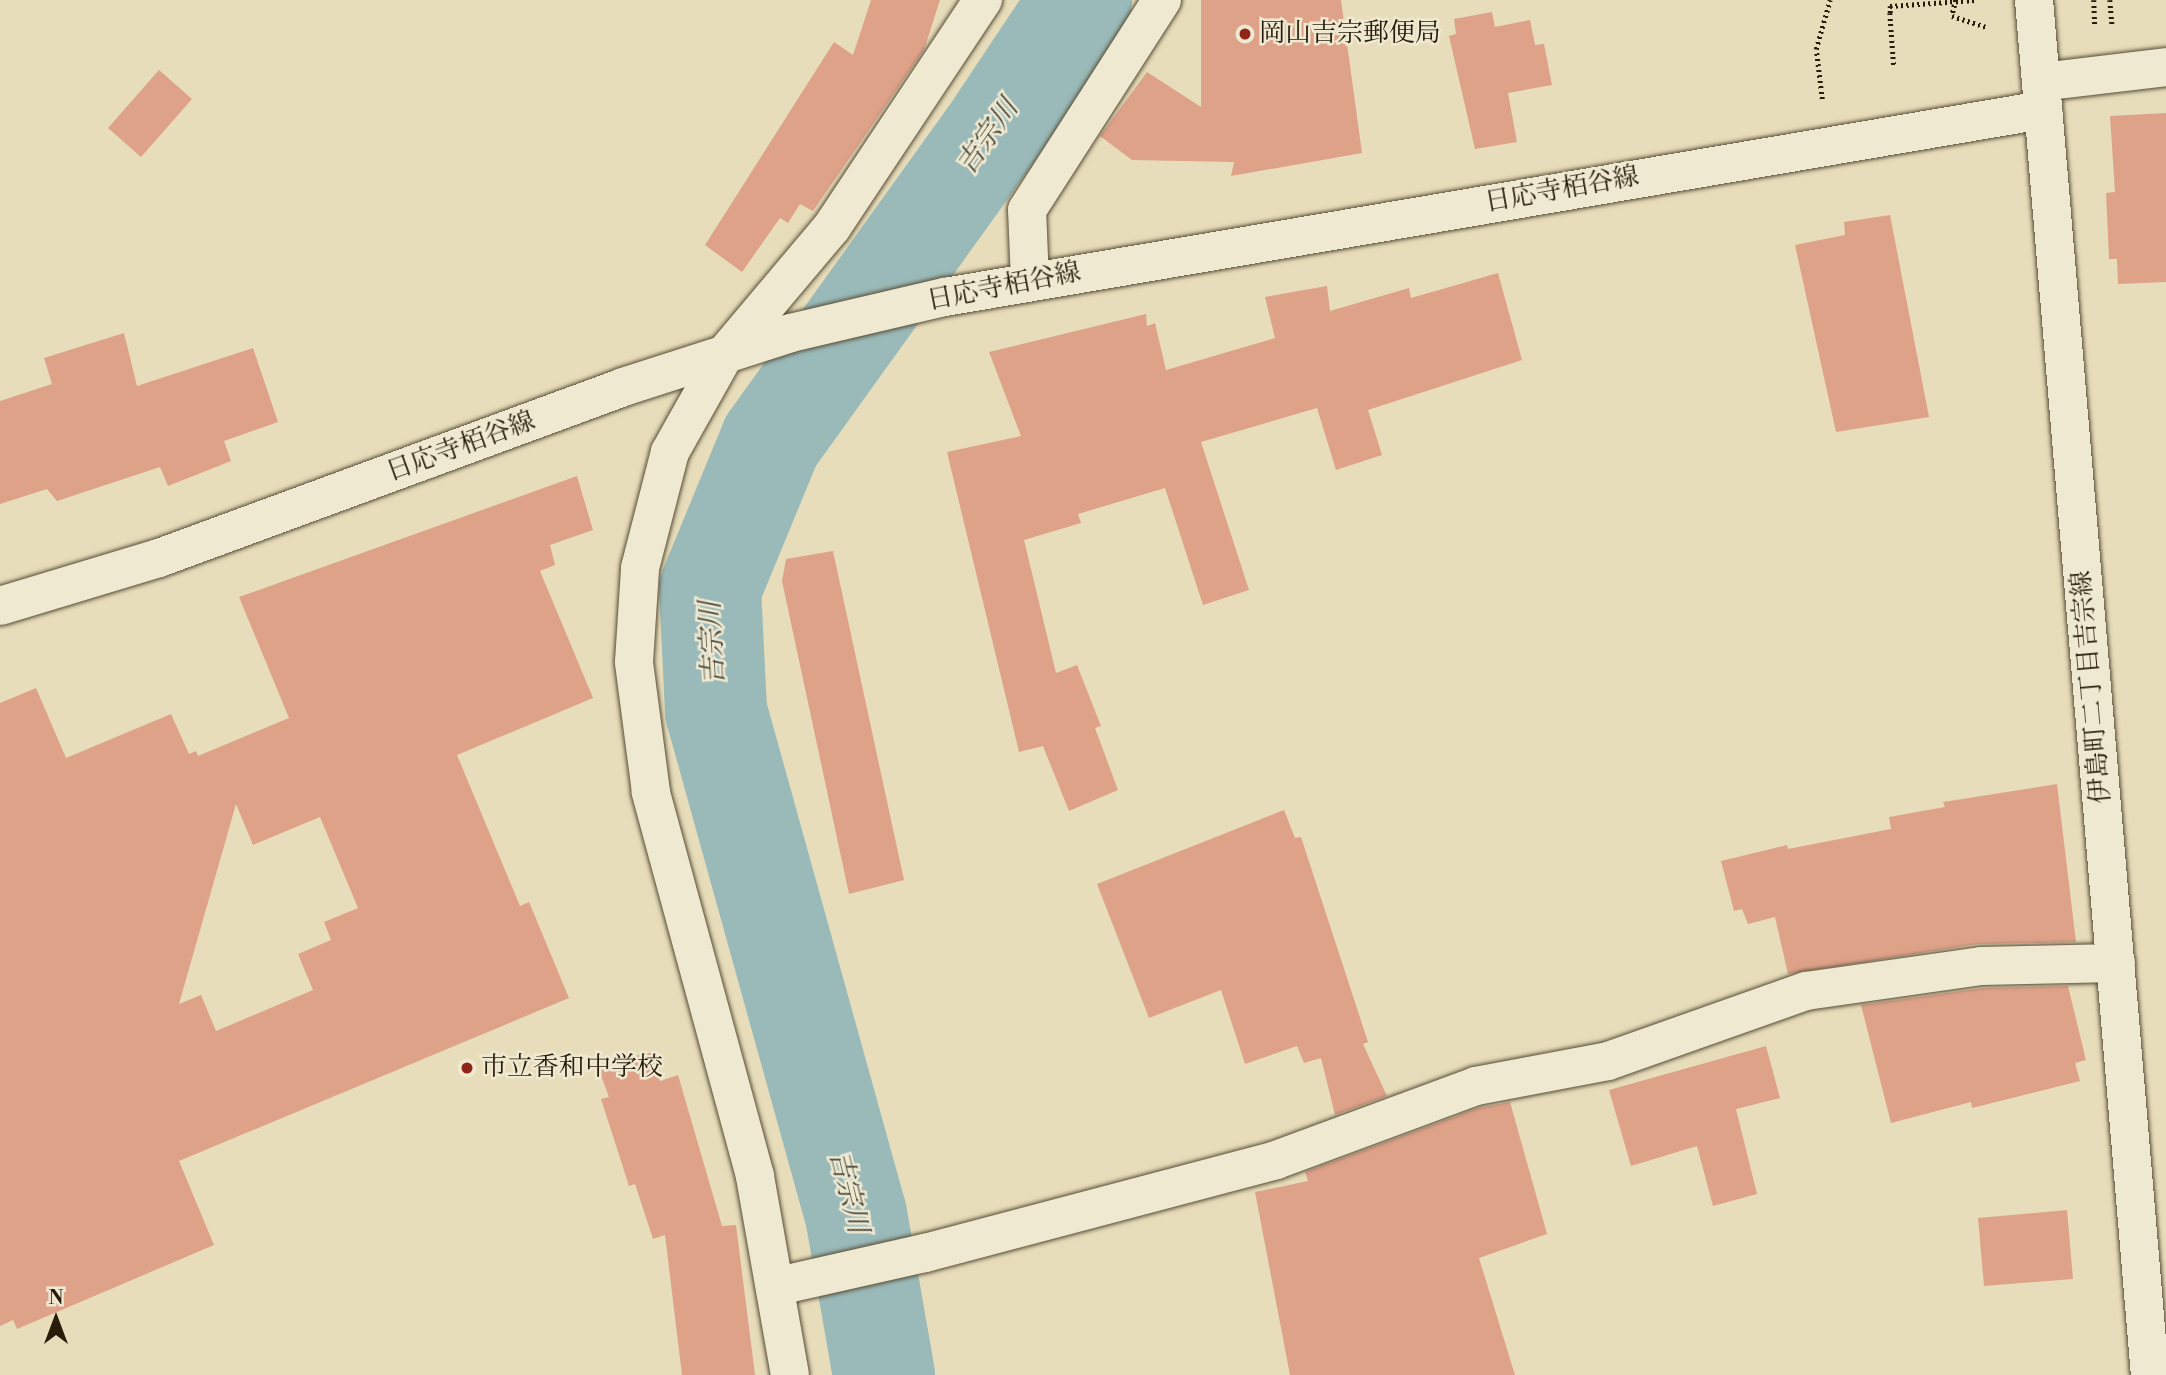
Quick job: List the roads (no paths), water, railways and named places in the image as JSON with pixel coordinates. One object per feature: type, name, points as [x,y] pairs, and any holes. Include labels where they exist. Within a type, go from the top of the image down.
[{"type":"street","points":[[790,1375],[791,1283],[755,1175],[650,792],[634,662],[640,568],[656,497],[670,452],[725,354],[832,227],[983,0]]},
{"type":"street","points":[[1030,281],[1027,210],[1162,0]]},
{"type":"street","name":"伊島町二丁目吉宗線","points":[[2034,0],[2150,1375]]},
{"type":"street","name":"日応寺栢谷線","points":[[0,606],[159,558],[623,387],[791,333],[945,296],[2042,96],[2166,67]]},
{"type":"street","points":[[791,1283],[925,1253],[1276,1160],[1476,1086],[1608,1061],[1806,991],[1981,966],[2116,963]]},
{"type":"waterway","name":"吉宗川","points":[[884,1375],[856,1215],[716,711],[710,589],[771,441],[989,138],[1081,0]]},
{"type":"place","name":"岡山吉宗郵便局","points":[[1245,34]]},
{"type":"place","name":"市立香和中学校","points":[[467,1068]]}]
